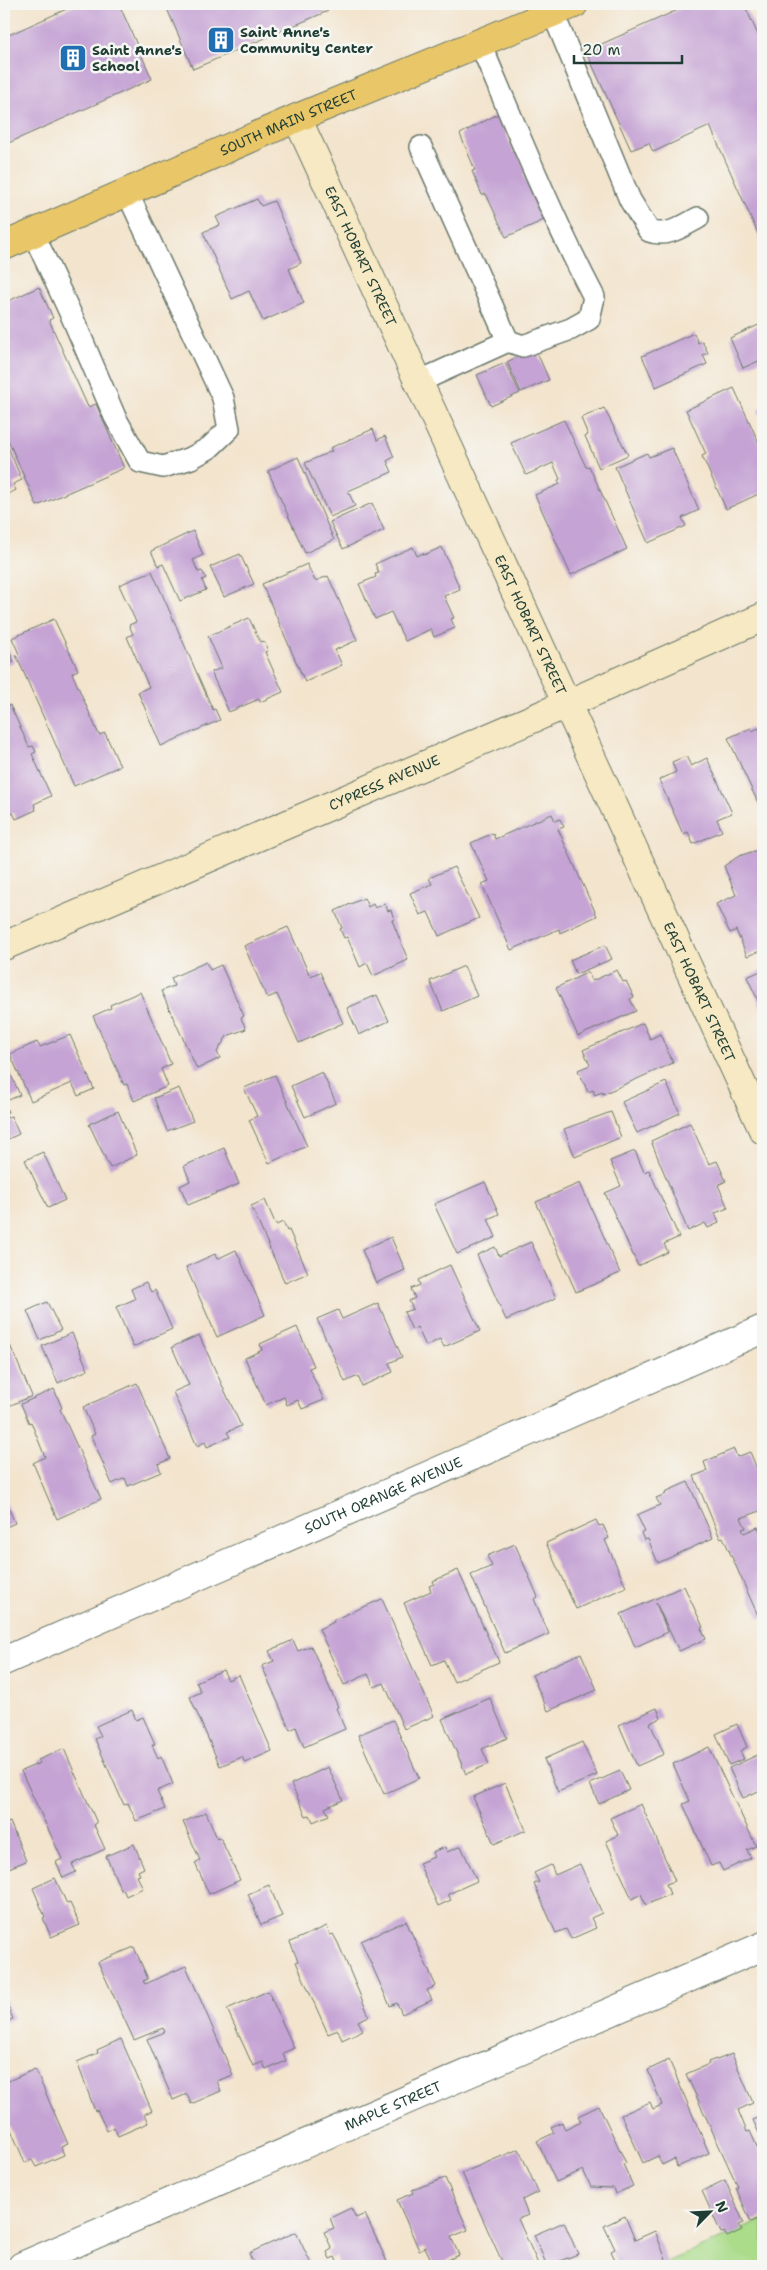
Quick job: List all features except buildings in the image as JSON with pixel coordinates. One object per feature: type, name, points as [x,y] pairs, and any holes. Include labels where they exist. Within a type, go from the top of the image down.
[{"type":"main road","name":"SOUTH MAIN STREET","points":[[4,246],[297,118],[564,8]]},
{"type":"street","name":"EAST HOBART STREET","points":[[297,118],[763,1130]]},
{"type":"street","name":"CYPRESS AVENUE","points":[[4,946],[567,704],[763,617]]},
{"type":"street","name":"SOUTH ORANGE AVENUE","points":[[4,1661],[763,1328]]},
{"type":"street","name":"MAPLE STREET","points":[[22,2266],[763,1946]]},
{"type":"lane","points":[[564,8],[630,200],[641,221],[649,231],[663,234],[674,231],[698,218]]},
{"type":"lane","points":[[418,382],[515,344],[571,329],[589,318],[594,298],[534,172],[480,42]]},
{"type":"lane","points":[[421,147],[515,344]]},
{"type":"lane","points":[[33,233],[73,319],[114,418],[140,462],[163,467],[191,458],[210,448],[229,429],[223,398],[127,192]]},
{"type":"path","points":[[750,2266],[763,2261]]},
{"type":"green space","points":[[763,2220],[763,2266],[658,2266]]},
{"type":"place","name":"Saint Anne's Community Center","points":[[221,40]]},
{"type":"place","name":"Saint Anne's School","points":[[73,58]]}]
